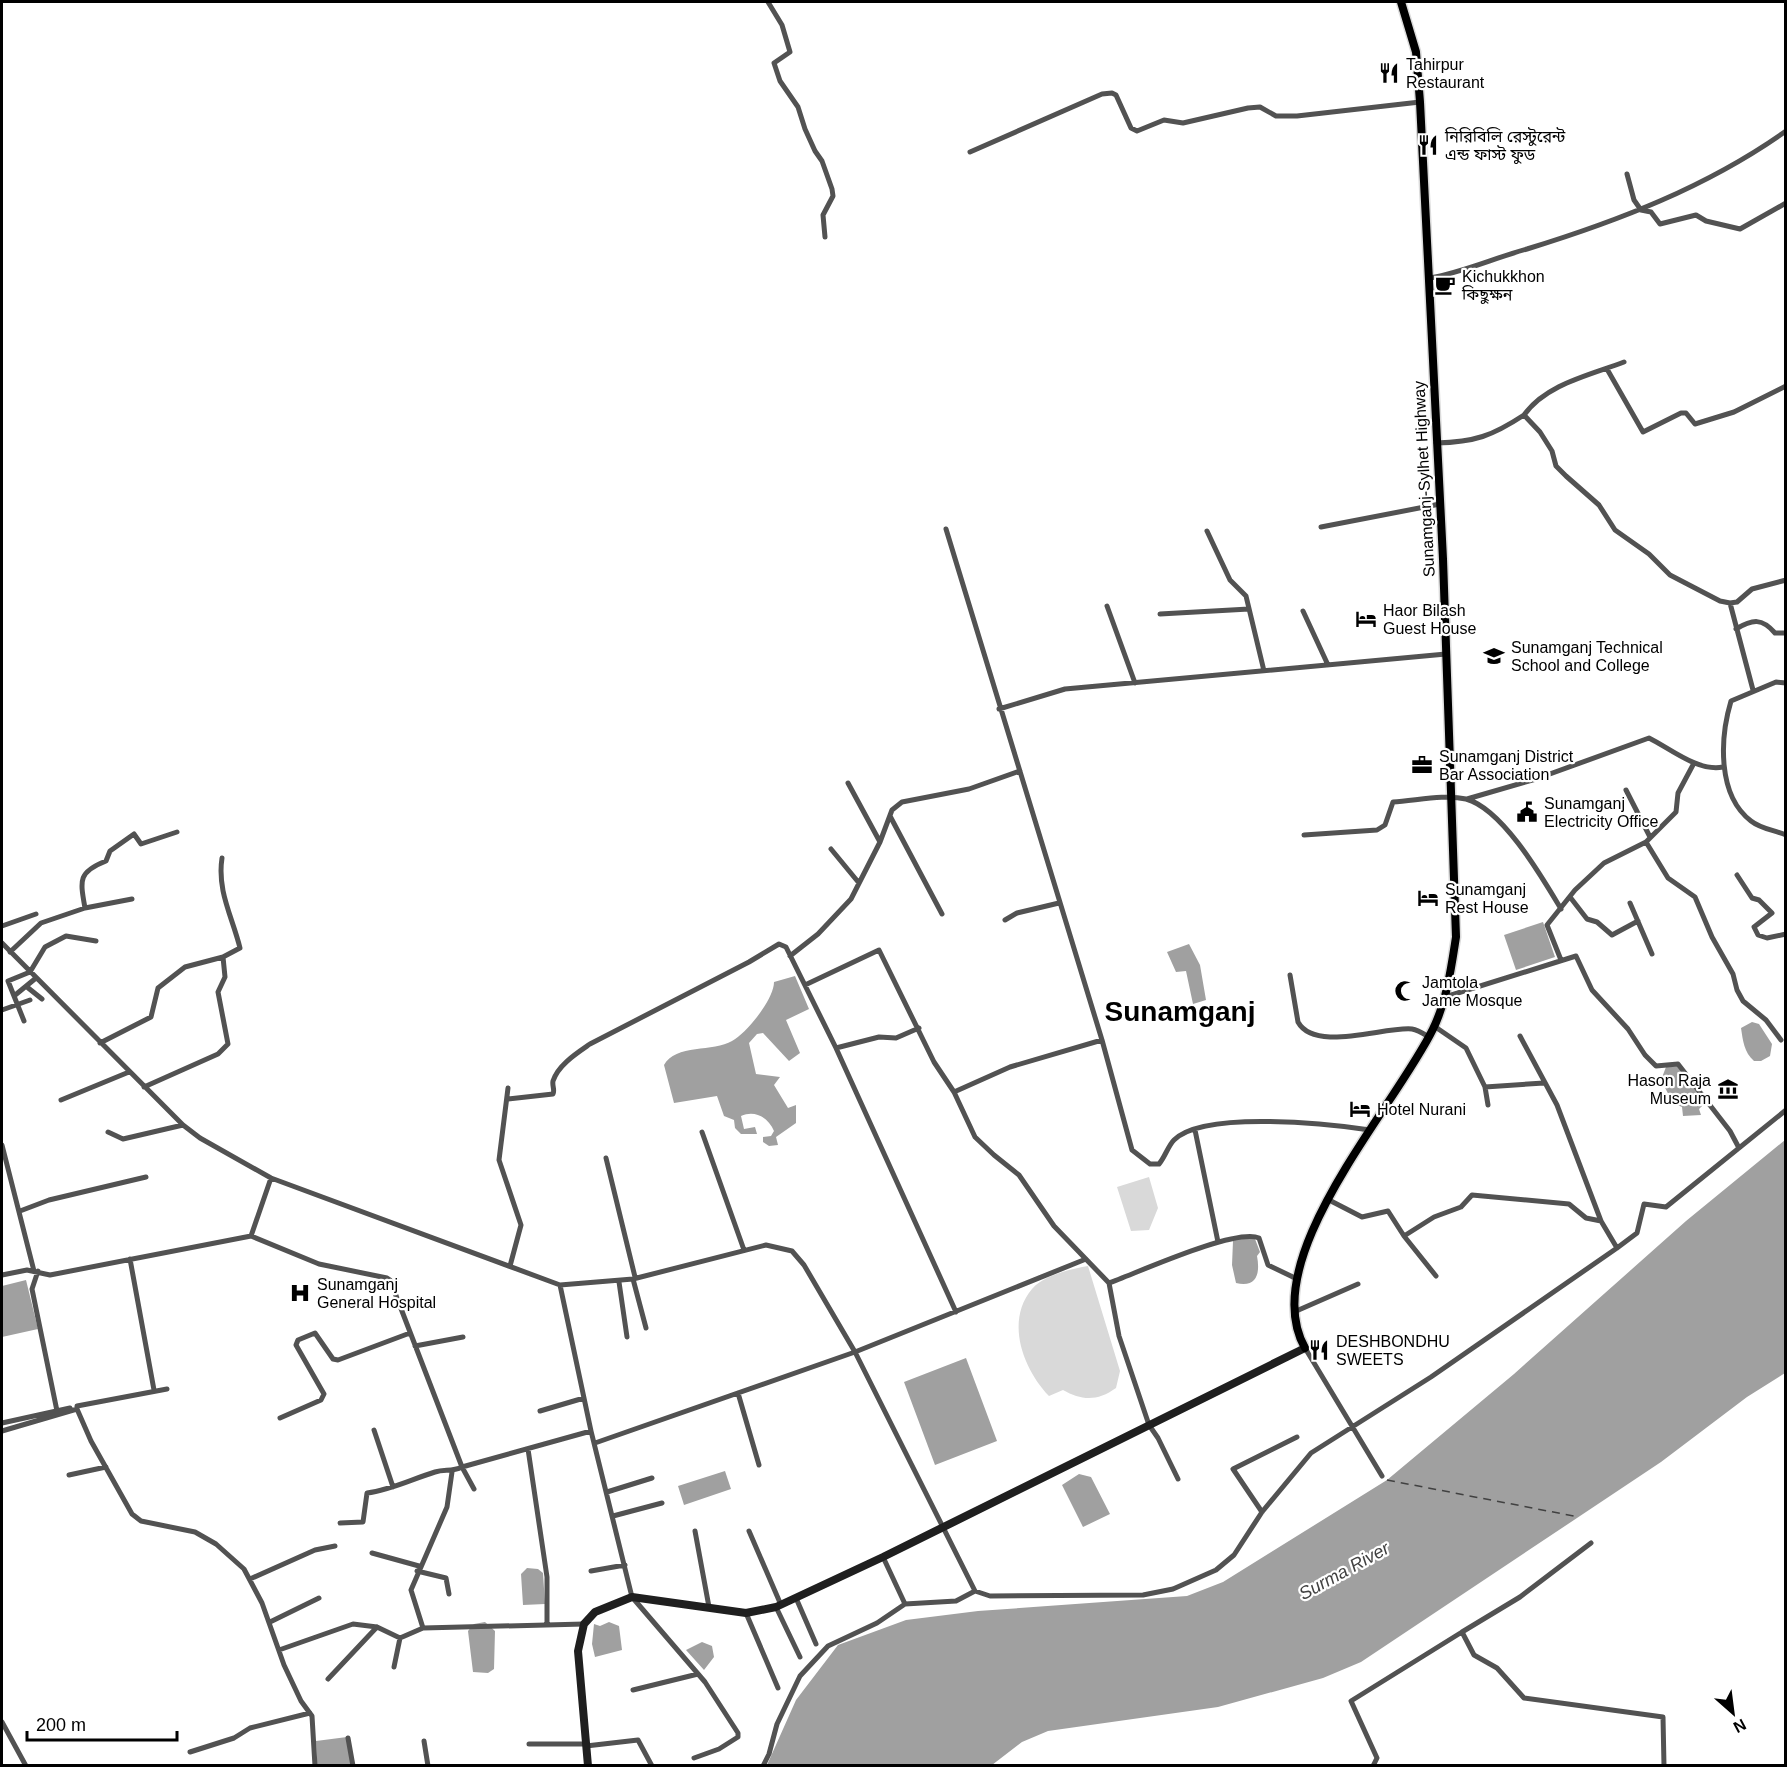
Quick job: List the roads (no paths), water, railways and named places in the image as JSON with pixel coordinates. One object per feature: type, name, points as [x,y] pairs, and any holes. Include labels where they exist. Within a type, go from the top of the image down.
[{"type":"main road","name":"Sunamganj-Sylhet Highway","points":[[1305,1348],[1295,1326],[1293,1313],[1295,1278],[1313,1229],[1329,1200],[1429,1037],[1445,996],[1456,936],[1440,504],[1420,102],[1416,52],[1401,2]]},
{"type":"main road","points":[[588,1766],[578,1652],[584,1624],[595,1612],[632,1597],[746,1613],[779,1606],[884,1557],[1305,1348]]},
{"type":"street","points":[[768,2],[782,25],[790,52],[774,63],[780,81],[798,107],[805,129],[822,161],[832,189],[833,196],[823,215],[825,237]]},
{"type":"street","points":[[970,152],[1102,94],[1112,93],[1131,128],[1137,131],[1164,120],[1183,123],[1248,108],[1260,107],[1276,116],[1297,116],[1420,102]]},
{"type":"street","points":[[1430,278],[1572,237],[1641,210],[1695,186],[1785,131]]},
{"type":"street","points":[[1627,174],[1634,200],[1641,210],[1651,212],[1660,225],[1696,215],[1706,221],[1740,229],[1785,203]]},
{"type":"street","points":[[1436,443],[1479,439],[1497,432],[1524,415],[1534,400],[1550,391],[1624,362]]},
{"type":"street","points":[[1607,369],[1643,432],[1680,413],[1686,413],[1695,424],[1714,420],[1785,386]]},
{"type":"street","points":[[1524,415],[1540,432],[1552,451],[1556,466],[1599,505],[1620,535],[1649,554],[1670,575],[1720,601],[1730,603],[1737,602],[1752,589],[1785,580]]},
{"type":"street","points":[[1321,527],[1440,504]]},
{"type":"street","points":[[946,529],[999,709],[1102,1040],[1132,1150],[1150,1164],[1159,1164],[1174,1140],[1207,1125],[1285,1122],[1328,1124],[1370,1130]]},
{"type":"street","points":[[1207,531],[1230,580],[1246,596],[1264,670]]},
{"type":"street","points":[[1730,603],[1753,690]]},
{"type":"street","points":[[1107,606],[1135,682]]},
{"type":"street","points":[[1160,614],[1249,609]]},
{"type":"street","points":[[1303,611],[1328,666]]},
{"type":"street","points":[[1737,629],[1752,620],[1764,622],[1775,633],[1785,633]]},
{"type":"street","points":[[999,709],[1065,688],[1446,654]]},
{"type":"street","points":[[1785,683],[1776,682],[1753,690],[1730,703],[1723,766],[1735,804],[1750,821],[1765,829],[1785,835]]},
{"type":"street","points":[[1304,835],[1377,830],[1384,825],[1393,802],[1467,799],[1536,779],[1649,738],[1694,763],[1703,766],[1723,766]]},
{"type":"street","points":[[1561,960],[1547,925],[1570,897],[1604,863],[1648,840],[1676,812],[1678,793],[1694,763]]},
{"type":"street","points":[[790,956],[818,934],[851,899],[880,842],[890,816],[902,801],[969,789],[1020,771]]},
{"type":"street","points":[[848,783],[880,842]]},
{"type":"street","points":[[1626,790],[1668,878],[1695,897],[1712,938],[1733,974],[1737,990],[1743,1001],[1766,1020],[1781,1040]]},
{"type":"street","points":[[1467,799],[1485,810],[1522,848],[1561,909]]},
{"type":"street","points":[[890,816],[942,914]]},
{"type":"street","points":[[84,908],[80,883],[88,868],[106,861],[110,851],[134,834],[141,844],[177,832]]},
{"type":"street","points":[[831,849],[859,883]]},
{"type":"street","points":[[100,1043],[151,1017],[158,988],[184,967],[223,957],[240,948],[219,877],[222,858]]},
{"type":"street","points":[[1737,875],[1752,898],[1759,900],[1772,913],[1754,927],[1758,935],[1767,938],[1785,934]]},
{"type":"street","points":[[1570,897],[1587,919],[1597,922],[1612,935],[1638,921]]},
{"type":"street","points":[[10,952],[42,923],[84,908],[132,899]]},
{"type":"street","points":[[1005,920],[1017,913],[1059,903]]},
{"type":"street","points":[[1630,903],[1652,954]]},
{"type":"street","points":[[2,926],[36,914]]},
{"type":"street","points":[[24,1021],[8,981],[30,972],[45,947],[66,936],[96,941]]},
{"type":"street","points":[[2,943],[72,1016],[183,1125],[200,1138],[271,1178],[560,1285],[619,1282],[766,1245],[792,1251],[804,1265],[855,1352],[975,1591],[990,1596],[1143,1595],[1173,1589],[1216,1570],[1234,1556],[1262,1512],[1311,1453],[1431,1377],[1617,1248],[1637,1233],[1644,1204],[1666,1207],[1785,1110]]},
{"type":"street","points":[[508,1099],[553,1094],[554,1078],[579,1052],[634,1019],[749,963],[771,947],[779,944],[786,947],[836,1048],[956,1312]]},
{"type":"street","points":[[805,985],[879,950],[934,1062],[954,1092],[975,1137],[1019,1175],[1054,1226],[1109,1283],[1119,1336],[1149,1425],[1178,1479]]},
{"type":"street","points":[[1445,996],[1576,956],[1592,990],[1628,1029],[1644,1055],[1656,1066],[1678,1064],[1730,1131],[1739,1148]]},
{"type":"street","points":[[144,1087],[225,1050],[228,1044],[218,992],[225,977],[223,957]]},
{"type":"street","points":[[1290,975],[1298,1022],[1312,1033],[1338,1037],[1413,1029],[1429,1037]]},
{"type":"street","points":[[14,996],[38,979]]},
{"type":"street","points":[[27,987],[42,999]]},
{"type":"street","points":[[2,1011],[30,1000]]},
{"type":"street","points":[[1434,1026],[1466,1048],[1485,1087],[1488,1105]]},
{"type":"street","points":[[836,1048],[879,1037],[896,1038],[919,1028]]},
{"type":"street","points":[[1520,1036],[1557,1105],[1602,1221],[1617,1248]]},
{"type":"street","points":[[954,1092],[1010,1067],[1102,1040]]},
{"type":"street","points":[[61,1100],[129,1072]]},
{"type":"street","points":[[1485,1087],[1544,1083]]},
{"type":"street","points":[[508,1088],[499,1160],[521,1225],[510,1266]]},
{"type":"street","points":[[108,1132],[123,1139],[183,1125]]},
{"type":"street","points":[[1195,1130],[1218,1242]]},
{"type":"street","points":[[702,1132],[744,1250]]},
{"type":"street","points":[[2,1145],[36,1271],[32,1289],[57,1411]]},
{"type":"street","points":[[606,1158],[646,1328]]},
{"type":"street","points":[[20,1211],[49,1200],[146,1177]]},
{"type":"street","points":[[251,1236],[271,1178]]},
{"type":"street","points":[[1404,1236],[1434,1216],[1461,1207],[1472,1195],[1569,1204],[1586,1218],[1602,1221]]},
{"type":"street","points":[[1329,1200],[1362,1217],[1388,1211],[1404,1236],[1436,1276]]},
{"type":"street","points":[[2,1275],[36,1271],[50,1275],[251,1236],[319,1264],[387,1278],[462,1467],[474,1489]]},
{"type":"street","points":[[1109,1283],[1218,1242],[1241,1236],[1259,1238],[1268,1265],[1295,1278]]},
{"type":"street","points":[[130,1259],[154,1390]]},
{"type":"street","points":[[595,1443],[855,1352],[1086,1259]]},
{"type":"street","points":[[619,1282],[627,1337]]},
{"type":"street","points":[[1293,1313],[1358,1284]]},
{"type":"street","points":[[560,1285],[591,1431],[632,1597],[698,1674],[726,1713],[738,1737],[719,1749],[694,1758]]},
{"type":"street","points":[[280,1418],[321,1400],[324,1394],[300,1354],[296,1345],[298,1340],[315,1333],[333,1359],[338,1360],[410,1333]]},
{"type":"street","points":[[415,1346],[463,1337]]},
{"type":"street","points":[[1305,1348],[1382,1476]]},
{"type":"street","points":[[2,1423],[166,1389]]},
{"type":"street","points":[[738,1393],[759,1465]]},
{"type":"street","points":[[540,1411],[584,1398]]},
{"type":"street","points":[[2,1431],[77,1407]]},
{"type":"street","points":[[77,1407],[91,1441],[136,1518],[183,1527],[201,1534],[236,1561],[250,1579],[270,1622],[279,1650],[301,1701],[310,1713],[315,1766]]},
{"type":"street","points":[[374,1430],[393,1487]]},
{"type":"street","points":[[340,1523],[363,1522],[367,1493],[393,1487],[439,1471],[452,1472],[462,1467],[591,1431]]},
{"type":"street","points":[[1262,1512],[1234,1468],[1297,1437]]},
{"type":"street","points":[[528,1449],[547,1577],[546,1624]]},
{"type":"street","points":[[69,1474],[106,1467]]},
{"type":"street","points":[[423,1628],[411,1590],[418,1568],[447,1507],[452,1472]]},
{"type":"street","points":[[607,1492],[652,1478]]},
{"type":"street","points":[[612,1516],[662,1503]]},
{"type":"street","points":[[695,1531],[709,1607]]},
{"type":"street","points":[[749,1531],[800,1657]]},
{"type":"street","points":[[1373,1766],[1377,1758],[1351,1701],[1520,1597],[1591,1543]]},
{"type":"street","points":[[250,1579],[315,1550],[336,1546]]},
{"type":"street","points":[[372,1553],[446,1578],[448,1594]]},
{"type":"street","points":[[884,1557],[905,1604]]},
{"type":"street","points":[[591,1571],[625,1565]]},
{"type":"street","points":[[763,1766],[769,1754],[777,1724],[800,1676],[828,1646],[877,1623],[905,1604],[956,1601],[975,1591]]},
{"type":"street","points":[[270,1622],[319,1598]]},
{"type":"street","points":[[796,1598],[816,1644]]},
{"type":"street","points":[[746,1613],[778,1688]]},
{"type":"street","points":[[279,1650],[353,1624],[377,1627],[400,1638],[423,1628],[584,1624]]},
{"type":"street","points":[[328,1679],[377,1627]]},
{"type":"street","points":[[1462,1632],[1474,1655],[1497,1668],[1524,1698],[1663,1718],[1664,1766]]},
{"type":"street","points":[[394,1667],[400,1638]]},
{"type":"street","points":[[633,1690],[698,1674]]},
{"type":"street","points":[[190,1752],[234,1738],[250,1728],[310,1713]]},
{"type":"street","points":[[2,1722],[26,1766]]},
{"type":"street","points":[[348,1738],[353,1766]]},
{"type":"street","points":[[529,1744],[586,1745],[638,1740],[652,1766]]},
{"type":"street","points":[[424,1741],[428,1766]]},
{"type":"water","points":[[1543,922],[1555,957],[1516,970],[1504,935]]},
{"type":"water","points":[[1189,944],[1200,965],[1206,1000],[1193,1004],[1186,971],[1176,972],[1167,952]]},
{"type":"water","points":[[795,976],[809,1009],[786,1020],[800,1053],[789,1061],[763,1033],[757,1034],[749,1043],[756,1074],[780,1077],[774,1085],[788,1108],[796,1105],[796,1123],[776,1137],[778,1145],[769,1146],[763,1142],[763,1137],[771,1136],[774,1131],[761,1116],[747,1114],[741,1116],[744,1129],[755,1127],[757,1134],[741,1134],[735,1128],[734,1120],[724,1116],[717,1096],[674,1103],[664,1065],[669,1058],[686,1051],[732,1041],[745,1031],[759,1015],[770,997],[774,982]]},
{"type":"water","points":[[1752,1022],[1759,1024],[1772,1044],[1770,1056],[1761,1061],[1754,1061],[1751,1058],[1743,1042],[1741,1028]]},
{"type":"water","points":[[1679,1066],[1705,1103],[1699,1109],[1701,1115],[1683,1116],[1682,1107],[1673,1103],[1661,1080],[1666,1067]]},
{"type":"water","name":"Surma River","points":[[1785,1140],[1785,1373],[1747,1397],[1661,1462],[1361,1662],[1323,1678],[1218,1707],[1048,1731],[1022,1742],[992,1765],[767,1765],[796,1700],[838,1645],[906,1620],[978,1611],[1187,1596],[1223,1582],[1387,1480],[1514,1374],[1686,1221]]},
{"type":"water","points":[[1240,1238],[1255,1239],[1260,1252],[1257,1256],[1256,1277],[1253,1281],[1243,1284],[1236,1283],[1232,1265],[1233,1241]]},
{"type":"water","points":[[26,1280],[38,1329],[2,1337],[2,1286]]},
{"type":"water","points":[[966,1358],[997,1441],[935,1465],[904,1382]]},
{"type":"water","points":[[725,1471],[731,1489],[684,1505],[678,1486]]},
{"type":"water","points":[[1079,1474],[1091,1477],[1110,1514],[1083,1527],[1062,1485]]},
{"type":"water","points":[[527,1568],[538,1569],[543,1573],[545,1604],[523,1605],[521,1574]]},
{"type":"water","points":[[485,1622],[495,1631],[494,1669],[488,1673],[473,1672],[468,1631],[474,1624]]},
{"type":"water","points":[[609,1622],[619,1626],[622,1650],[595,1657],[592,1644],[594,1624],[600,1626]]},
{"type":"water","points":[[702,1642],[712,1646],[714,1657],[704,1670],[686,1650]]},
{"type":"water","points":[[347,1737],[352,1765],[317,1765],[316,1741]]},
{"type":"place","name":"Tahirpur Restaurant","points":[[1389,73]]},
{"type":"place","name":"নিরিবিলি রেস্টুরেন্ট এন্ড ফাস্ট ফুড","points":[[1428,145]]},
{"type":"place","name":"Kichukkhon কিছুক্ষন","points":[[1445,285]]},
{"type":"place","name":"Haor Bilash Guest House","points":[[1366,619]]},
{"type":"place","name":"Sunamganj Technical School and College","points":[[1494,656]]},
{"type":"place","name":"Sunamganj District Bar Association","points":[[1422,765]]},
{"type":"place","name":"Sunamganj Electricity Office","points":[[1527,812]]},
{"type":"place","name":"Sunamganj Rest House","points":[[1428,898]]},
{"type":"place","name":"Jamtola Jame Mosque","points":[[1405,991]]},
{"type":"place","name":"Hason Raja Museum","points":[[1728,1089]]},
{"type":"place","name":"Hotel Nurani","points":[[1360,1109]]},
{"type":"place","name":"Sunamganj General Hospital","points":[[300,1293]]},
{"type":"place","name":"DESHBONDHU SWEETS","points":[[1319,1350]]},
{"type":"district","name":"Sunamganj","points":[[1180,1011]]}]
